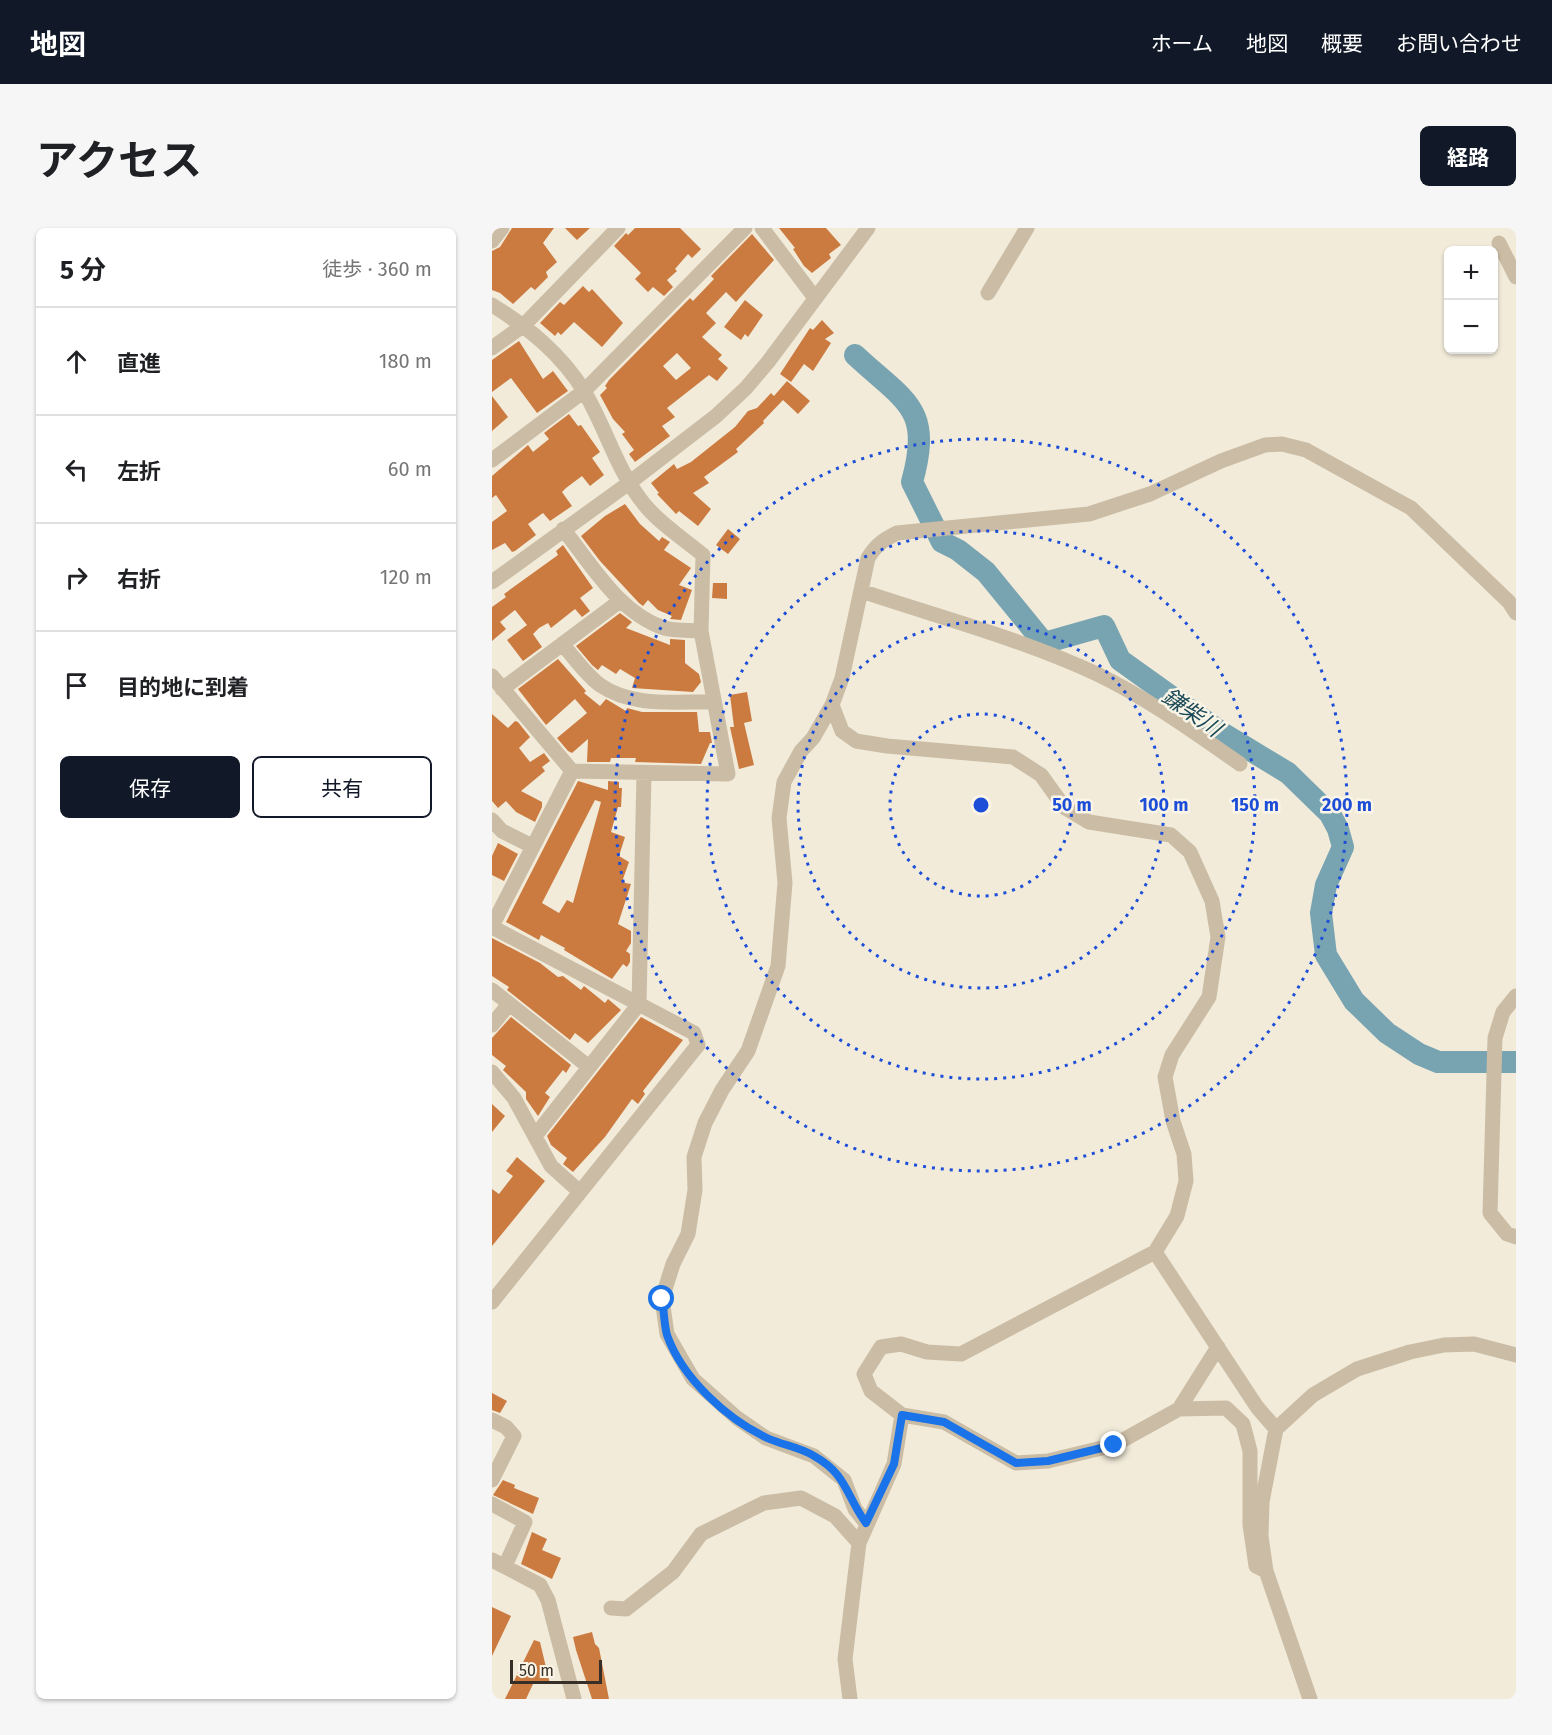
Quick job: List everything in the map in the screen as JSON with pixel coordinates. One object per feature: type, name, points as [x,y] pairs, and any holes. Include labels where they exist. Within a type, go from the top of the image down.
[{"type":"street","points":[[492,241],[502,228]]},
{"type":"street","points":[[492,348],[524,325],[618,228]]},
{"type":"street","points":[[492,460],[584,392],[745,228]]},
{"type":"street","points":[[762,228],[815,298]]},
{"type":"street","points":[[492,582],[629,483],[716,416],[746,388],[868,228]]},
{"type":"street","points":[[988,293],[1027,228]]},
{"type":"street","points":[[1499,243],[1516,277]]},
{"type":"street","points":[[492,305],[524,325],[556,353],[584,392],[629,483],[645,506],[703,555],[701,631],[728,774],[572,771],[492,676]]},
{"type":"street","points":[[866,1523],[855,1509],[844,1480],[814,1456],[757,1431],[713,1399],[693,1379],[667,1334],[662,1299],[673,1264],[688,1234],[695,1190],[694,1157],[705,1123],[722,1090],[748,1051],[778,966],[785,883],[779,818],[784,782],[801,751],[813,738],[832,705],[842,678],[868,558],[880,541],[897,533],[1089,514],[1150,494],[1221,461],[1265,446],[1282,444],[1306,450],[1411,508],[1509,602],[1516,613]]},
{"type":"street","points":[[563,529],[620,601],[644,619],[666,629],[701,631]]},
{"type":"street","points":[[861,591],[1033,649],[1098,675],[1185,726],[1240,764]]},
{"type":"street","points":[[502,689],[620,601]]},
{"type":"street","points":[[562,644],[599,684],[619,696],[639,701],[714,702]]},
{"type":"street","points":[[832,705],[842,731],[856,741],[887,746],[1013,757],[1041,775],[1064,807],[1089,822],[1171,835],[1190,852],[1212,901],[1218,937],[1216,963],[1209,997],[1172,1055],[1165,1077],[1173,1121],[1184,1154],[1186,1181],[1177,1216],[1155,1252],[961,1354],[927,1352],[901,1344],[880,1347],[864,1374],[872,1391],[902,1415],[944,1422],[1016,1463],[1048,1461],[1114,1445],[1179,1409],[1226,1408],[1243,1424],[1250,1451],[1250,1525],[1256,1566],[1266,1571]]},
{"type":"street","points":[[492,1302],[698,1045],[694,1033],[492,926],[572,771]]},
{"type":"street","points":[[534,1136],[639,1004],[644,773]]},
{"type":"street","points":[[492,820],[502,831],[532,846]]},
{"type":"street","points":[[492,990],[589,1067]]},
{"type":"street","points":[[1516,996],[1503,1012],[1498,1025],[1493,1073],[1490,1213],[1507,1234],[1516,1237]]},
{"type":"street","points":[[492,1024],[509,1004]]},
{"type":"street","points":[[492,1072],[514,1098],[551,1166],[580,1192]]},
{"type":"street","points":[[1155,1252],[1257,1407],[1276,1429]]},
{"type":"street","points":[[1310,1699],[1266,1571],[1261,1536],[1262,1502],[1276,1429],[1313,1395],[1348,1374],[1410,1352],[1474,1344],[1516,1355]]},
{"type":"street","points":[[1179,1409],[1218,1347]]},
{"type":"street","points":[[850,1699],[845,1659],[859,1543],[894,1464],[902,1415]]},
{"type":"street","points":[[492,1420],[506,1427],[514,1436],[492,1480]]},
{"type":"street","points":[[611,1608],[626,1609],[673,1572],[701,1534],[765,1503],[801,1498],[835,1516],[859,1543]]},
{"type":"street","points":[[492,1504],[525,1522],[498,1563],[540,1585],[548,1600],[573,1699]]},
{"type":"building","points":[[512,228],[554,228],[543,243],[557,262],[546,272],[548,277],[535,290],[531,287],[513,304],[500,293],[492,290],[492,251],[500,247]]},
{"type":"building","points":[[565,228],[590,228],[577,240]]},
{"type":"building","points":[[635,228],[680,228],[701,249],[692,258],[688,254],[675,269],[677,271],[667,280],[673,287],[664,296],[653,287],[648,292],[635,279],[641,273],[614,246],[626,233],[628,235]]},
{"type":"building","points":[[779,228],[826,228],[841,245],[829,254],[831,258],[812,273],[804,266],[793,249],[795,248]]},
{"type":"building","points":[[752,234],[774,260],[736,302],[726,292],[706,313],[716,323],[702,337],[722,355],[718,359],[728,368],[717,381],[709,375],[667,408],[675,417],[662,426],[670,436],[635,462],[629,454],[634,450],[622,434],[625,432],[613,419],[600,395],[607,388],[605,386],[609,380],[690,298],[693,301],[714,279],[711,276]],"holes":[[[677,353],[691,368],[676,380],[663,366]]]},
{"type":"building","points":[[583,286],[589,292],[592,289],[623,323],[602,347],[574,322],[561,335],[558,332],[555,336],[540,323],[560,302],[564,305]]},
{"type":"building","points":[[745,300],[763,315],[748,337],[745,334],[741,340],[724,327]]},
{"type":"building","points":[[822,320],[834,333],[825,339],[831,343],[813,371],[804,364],[791,382],[780,374],[810,328],[813,330]]},
{"type":"building","points":[[519,341],[543,379],[553,371],[568,391],[537,413],[511,378],[492,392],[492,360]]},
{"type":"building","points":[[787,381],[810,401],[798,414],[783,400],[763,421],[764,423],[736,449],[738,452],[704,477],[709,483],[693,493],[711,509],[698,526],[679,511],[676,514],[657,494],[659,493],[651,483],[674,464],[677,469],[691,462],[735,427],[748,411],[757,408],[771,393],[774,396]]},
{"type":"building","points":[[492,396],[508,417],[492,431]]},
{"type":"building","points":[[569,414],[578,426],[581,425],[600,452],[592,458],[604,475],[590,486],[582,476],[566,488],[562,492],[572,506],[550,521],[543,513],[528,524],[536,535],[515,551],[512,552],[505,543],[492,550],[492,522],[507,511],[496,495],[492,498],[492,476],[528,445],[533,452],[549,439],[544,433]]},
{"type":"building","points":[[625,504],[640,524],[659,541],[662,537],[670,542],[664,550],[691,568],[679,585],[692,590],[681,620],[670,619],[672,616],[658,610],[648,600],[643,606],[639,603],[600,561],[581,536],[605,516]]},
{"type":"building","points":[[728,529],[740,539],[728,554],[716,545]]},
{"type":"building","points":[[563,545],[593,588],[580,598],[590,611],[582,617],[575,609],[551,628],[548,623],[539,628],[533,634],[542,647],[523,661],[507,640],[527,625],[515,610],[500,622],[506,629],[492,641],[492,607],[506,597],[504,594],[558,555],[556,551]]},
{"type":"building","points":[[713,583],[727,583],[727,599],[712,598]]},
{"type":"building","points":[[620,613],[632,622],[626,628],[670,645],[670,639],[685,640],[685,663],[699,674],[701,682],[693,692],[632,688],[635,678],[620,669],[616,674],[602,665],[598,670],[592,665],[576,646]]},
{"type":"building","points":[[558,659],[586,691],[584,693],[600,706],[606,699],[626,711],[627,708],[642,712],[697,712],[699,732],[710,732],[712,743],[701,764],[635,762],[636,758],[611,758],[610,762],[587,762],[588,739],[572,753],[568,751],[557,738],[587,713],[575,699],[546,725],[518,689]]},
{"type":"building","points":[[747,692],[752,721],[744,723],[754,765],[739,769],[730,727],[734,727],[730,695]]},
{"type":"building","points":[[492,714],[508,728],[515,721],[518,722],[530,737],[519,748],[530,762],[544,753],[550,761],[542,767],[545,771],[521,791],[542,802],[535,822],[516,812],[506,801],[498,808],[492,801]]},
{"type":"building","points":[[578,781],[608,790],[608,781],[619,782],[619,788],[622,788],[621,807],[618,807],[611,832],[625,837],[619,856],[629,862],[623,879],[625,883],[631,884],[618,924],[631,931],[631,943],[626,951],[630,954],[627,967],[623,964],[612,979],[541,935],[539,940],[506,922]],"holes":[[[595,800],[601,802],[573,903],[567,900],[559,913],[542,903]]]},
{"type":"building","points":[[498,843],[518,854],[504,881],[492,875],[492,856]]},
{"type":"building","points":[[492,938],[540,963],[558,977],[563,976],[581,990],[584,986],[605,1003],[608,999],[621,1010],[588,1043],[575,1033],[570,1040],[507,990],[509,987],[492,976]]},
{"type":"building","points":[[511,1017],[571,1065],[566,1073],[563,1070],[545,1093],[550,1097],[538,1116],[526,1099],[526,1092],[503,1070],[506,1066],[492,1055],[492,1038]]},
{"type":"building","points":[[641,1017],[683,1040],[643,1091],[645,1094],[638,1104],[632,1099],[605,1137],[573,1172],[563,1164],[567,1158],[551,1145],[547,1136]]},
{"type":"building","points":[[492,1104],[505,1116],[492,1132]]},
{"type":"building","points":[[517,1157],[545,1181],[492,1246],[492,1189],[499,1194],[513,1176],[506,1171]]},
{"type":"building","points":[[492,1393],[507,1401],[500,1413],[492,1410]]},
{"type":"building","points":[[503,1480],[515,1485],[514,1488],[539,1498],[533,1514],[493,1495]]},
{"type":"building","points":[[532,1532],[547,1539],[542,1550],[561,1558],[552,1579],[521,1564]]},
{"type":"building","points":[[492,1607],[511,1616],[492,1656]]},
{"type":"building","points":[[592,1632],[595,1644],[599,1648],[609,1699],[592,1699],[576,1650],[573,1637]]},
{"type":"building","points":[[534,1640],[540,1642],[550,1684],[534,1682],[526,1699],[505,1699]]},
{"type":"waterway","name":"鎌柴川","points":[[855,355],[901,396],[910,408],[916,421],[919,437],[918,457],[912,482],[942,542],[958,550],[986,572],[1044,643],[1104,626],[1120,660],[1222,733],[1288,773],[1330,814],[1338,829],[1343,847],[1326,885],[1321,913],[1326,955],[1354,1001],[1387,1033],[1419,1054],[1438,1062],[1516,1062]]},
{"type":"route","points":[[662,1299],[667,1334],[678,1357],[693,1379],[713,1399],[766,1438],[814,1456],[844,1480],[855,1509],[866,1523],[879,1500],[894,1464],[902,1415],[944,1422],[1016,1463],[1048,1461],[1114,1445]]}]
